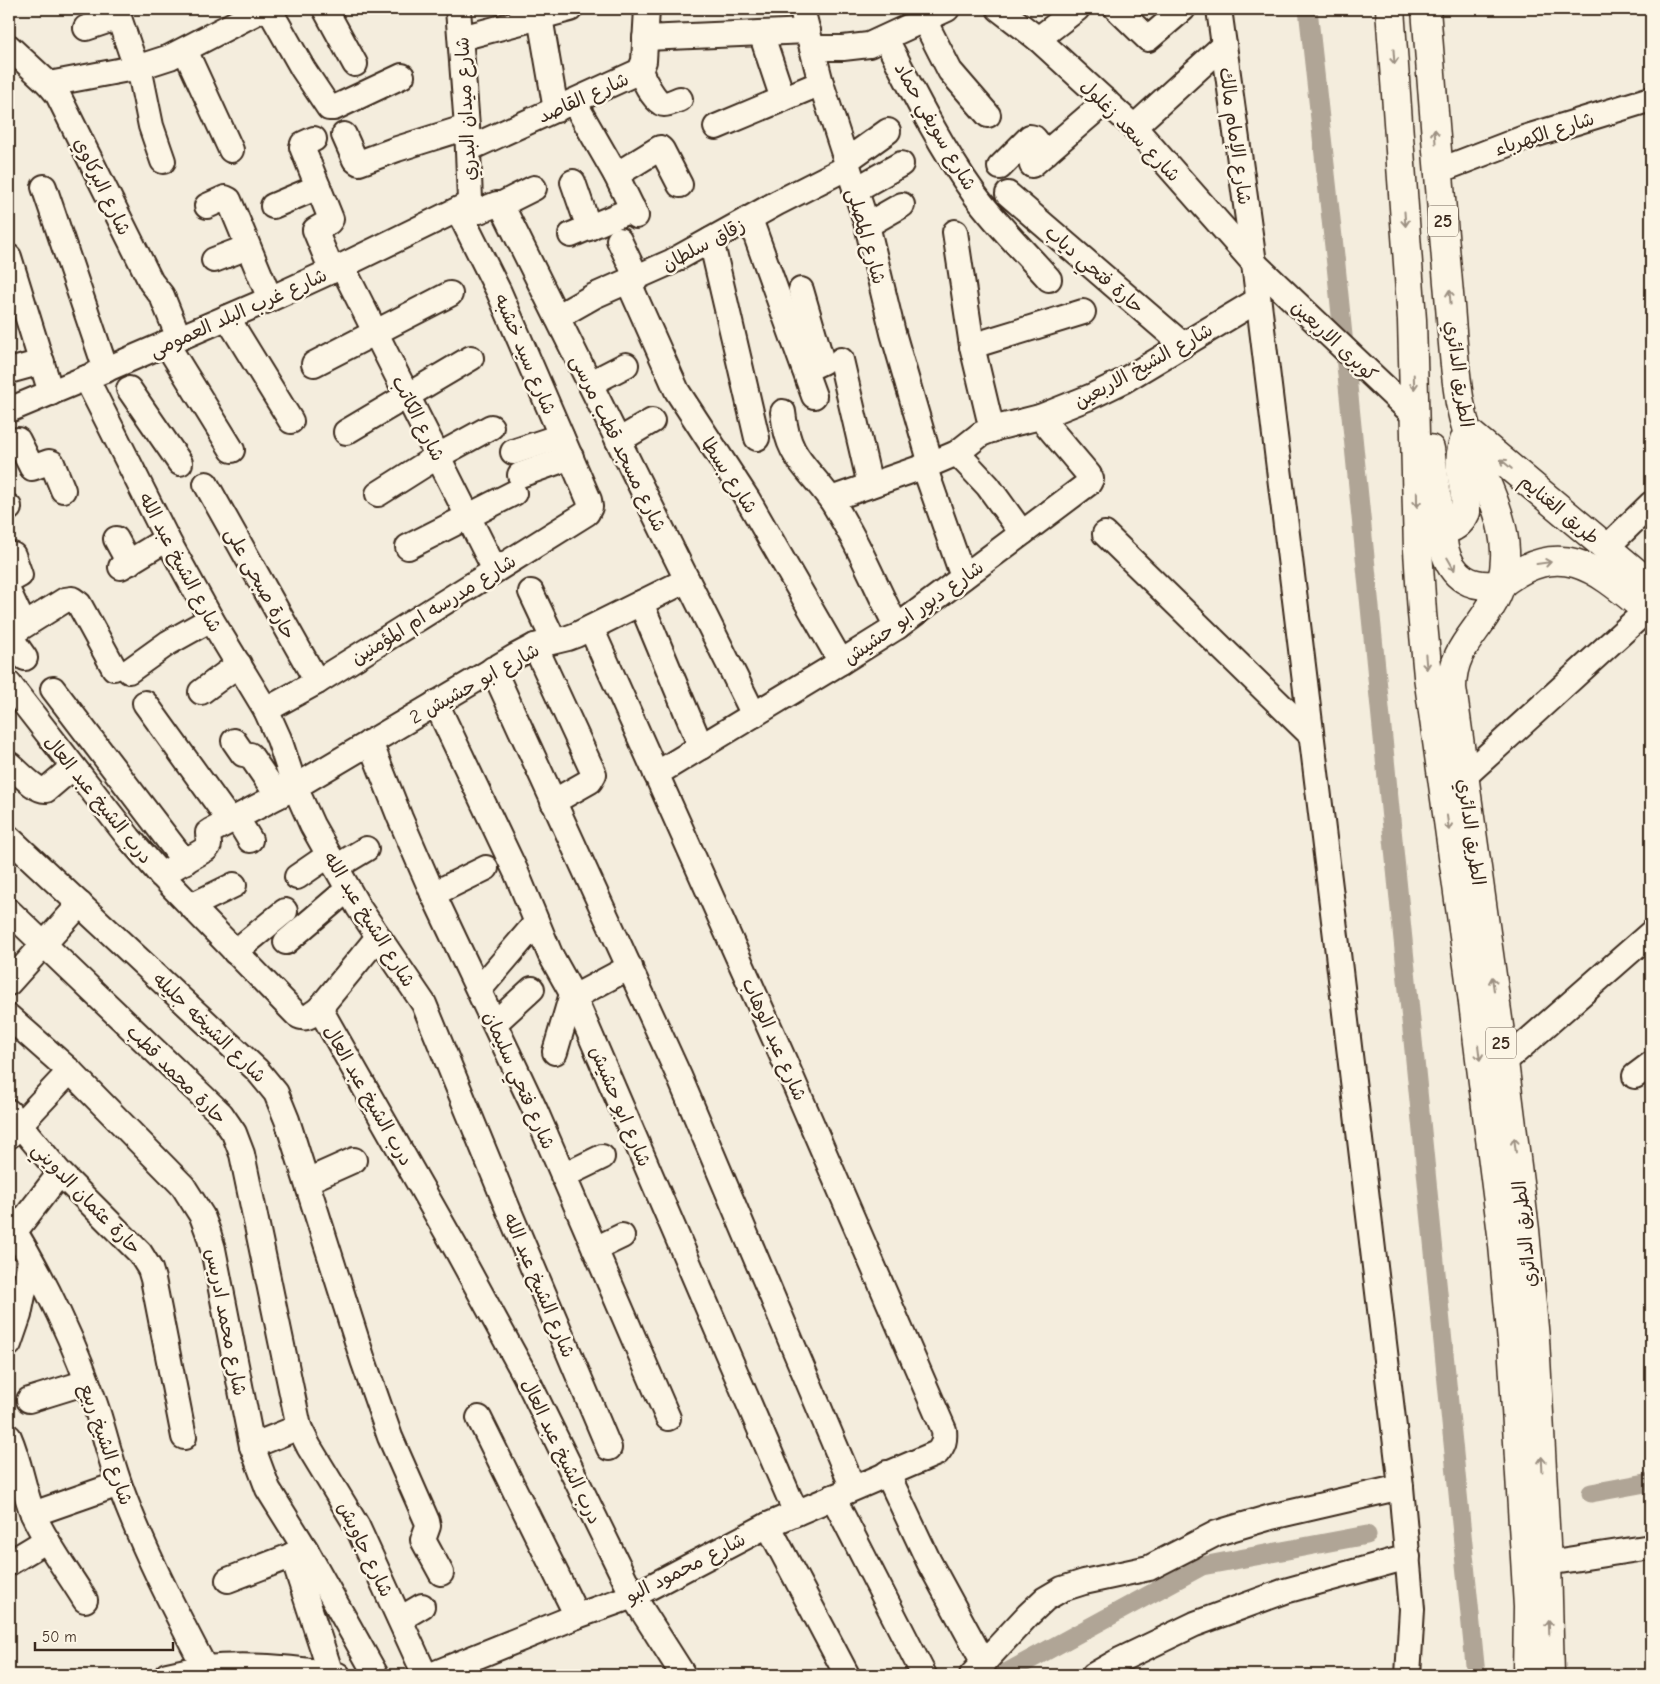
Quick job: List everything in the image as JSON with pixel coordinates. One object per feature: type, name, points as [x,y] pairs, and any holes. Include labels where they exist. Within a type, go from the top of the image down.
[{"type":"main road","name":"الطريق الدائري","points":[[1390,9],[1412,320],[1418,550],[1428,676],[1471,987],[1502,1234],[1512,1343],[1528,1607],[1527,1675]]},
{"type":"main road","name":"الطريق الدائري","points":[[1426,9],[1438,171],[1460,403],[1478,463],[1495,501],[1503,532],[1505,549],[1505,567],[1501,584],[1489,610],[1463,647],[1454,666],[1452,688],[1504,1062],[1527,1250],[1547,1563],[1550,1675]]},
{"type":"main road","points":[[1415,416],[1426,433],[1429,443],[1447,559],[1452,568],[1468,582],[1479,586],[1501,584]]},
{"type":"main road","points":[[1442,530],[1454,527],[1466,512],[1459,461],[1468,432]]},
{"type":"main road","name":"طريق الغنايم","points":[[1468,432],[1606,548],[1650,603]]},
{"type":"main road","name":"طريق الغنايم","points":[[1501,584],[1517,572],[1535,564],[1555,561],[1575,563],[1594,570],[1650,603]]},
{"type":"street","points":[[49,84],[138,67],[170,57],[263,9]]},
{"type":"street","points":[[269,9],[303,69],[329,108],[334,108],[402,76]]},
{"type":"street","points":[[325,9],[355,64]]},
{"type":"street","name":"شارع ميدان البدري","points":[[458,9],[468,138],[470,200],[462,208]]},
{"type":"street","points":[[461,38],[570,9]]},
{"type":"street","name":"شارع القاصد","points":[[344,135],[355,160],[359,163],[397,149],[468,138],[565,106],[640,71],[644,64],[646,9]]},
{"type":"street","points":[[645,38],[761,32],[809,22],[856,48],[886,39],[947,9]]},
{"type":"street","name":"شارع سعد زغلول","points":[[999,9],[1038,39],[1134,128],[1254,263]]},
{"type":"street","points":[[1038,39],[1077,9]]},
{"type":"street","points":[[1117,9],[1148,39],[1183,9]]},
{"type":"street","name":"شارع الإمام مالك","points":[[1219,9],[1254,263],[1401,1487],[1412,1609],[1408,1675]]},
{"type":"street","points":[[86,28],[117,13],[138,67],[162,161]]},
{"type":"street","points":[[540,17],[565,106],[616,175],[634,213],[580,231],[573,182]]},
{"type":"street","points":[[924,20],[950,71],[988,115]]},
{"type":"street","name":"شارع المصلى","points":[[809,22],[821,83],[866,225],[928,465],[963,577]]},
{"type":"street","points":[[761,32],[783,99]]},
{"type":"street","name":"شارع سويفي حماد","points":[[886,39],[928,121],[955,166],[977,197],[1049,279]]},
{"type":"street","points":[[1134,128],[1224,45]]},
{"type":"street","name":"شارع البركاوي","points":[[9,47],[49,84],[62,102],[151,282],[162,296],[172,341],[232,450]]},
{"type":"street","points":[[185,50],[231,150]]},
{"type":"street","points":[[640,71],[660,103],[664,104],[680,100]]},
{"type":"street","points":[[716,127],[821,83]]},
{"type":"street","name":"شارع الكهرباء","points":[[1438,171],[1524,138],[1651,99]]},
{"type":"street","points":[[1000,167],[1030,137],[1034,138],[1039,159],[1106,101]]},
{"type":"street","name":"زقاق سلطان","points":[[557,317],[594,296],[671,262],[750,219],[847,164],[888,131]]},
{"type":"street","points":[[273,206],[318,187],[302,147],[303,144],[314,139]]},
{"type":"street","points":[[616,175],[660,148],[680,185]]},
{"type":"street","points":[[855,190],[902,164]]},
{"type":"street","name":"شارع الشيخ عبد الله","points":[[44,187],[109,425],[210,620],[266,710],[279,739],[286,792],[312,825],[378,937],[424,1004],[508,1209],[610,1448]]},
{"type":"street","name":"شارع الكاتب","points":[[318,187],[331,219],[329,222],[316,228],[315,231],[376,332],[495,570]]},
{"type":"street","points":[[462,208],[480,211],[500,205],[534,188]]},
{"type":"street","name":"حارة فتحي دياب","points":[[1008,194],[1182,344]]},
{"type":"street","points":[[207,206],[225,198],[228,199],[270,299]]},
{"type":"street","name":"شارع مسجد قطب مرسى","points":[[500,205],[754,715]]},
{"type":"street","points":[[866,225],[902,205]]},
{"type":"street","name":"شارع غرب البلد العمومى","points":[[9,410],[270,299],[462,208]]},
{"type":"street","name":"شارع سيد خشبه","points":[[462,208],[589,500]]},
{"type":"street","points":[[750,219],[814,396]]},
{"type":"street","points":[[955,232],[972,346],[992,430]]},
{"type":"street","name":"شارع بسطا","points":[[619,240],[632,280],[677,391],[700,430],[748,500],[841,662]]},
{"type":"street","points":[[711,240],[757,438]]},
{"type":"street","points":[[214,260],[248,247]]},
{"type":"street","points":[[9,257],[51,393]]},
{"type":"street","name":"كوبرى الاربعين","points":[[1254,263],[1415,416]]},
{"type":"street","points":[[801,290],[822,362],[805,370]]},
{"type":"street","points":[[314,364],[450,294]]},
{"type":"street","name":"شارع الشيخ الاربعين","points":[[831,499],[957,453],[982,434],[992,430],[1066,408],[1115,385],[1258,300]]},
{"type":"street","points":[[972,346],[1084,312]]},
{"type":"street","points":[[227,317],[291,420]]},
{"type":"street","points":[[346,432],[471,358]]},
{"type":"street","points":[[841,360],[870,485]]},
{"type":"street","points":[[9,371],[42,362]]},
{"type":"street","points":[[590,383],[626,365]]},
{"type":"street","points":[[129,389],[180,463]]},
{"type":"street","points":[[109,425],[145,412]]},
{"type":"street","points":[[783,412],[785,431],[795,457],[831,499],[862,554],[897,627]]},
{"type":"street","name":"شارع دبور ابو حشيش","points":[[656,774],[897,627],[1089,484],[1091,479],[1040,417]]},
{"type":"street","points":[[618,441],[652,421]]},
{"type":"street","points":[[378,494],[438,456],[491,427]]},
{"type":"street","points":[[9,442],[18,440],[32,468],[49,462],[52,463],[64,490]]},
{"type":"street","points":[[513,452],[566,446]]},
{"type":"street","points":[[408,547],[468,516],[517,484],[566,446]]},
{"type":"street","points":[[957,453],[988,486],[1022,533]]},
{"type":"street","name":"حارة صبحى على","points":[[206,484],[317,682]]},
{"type":"street","name":"شارع مدرسه ام المؤمنين","points":[[266,710],[317,682],[587,512],[590,507],[589,500]]},
{"type":"street","points":[[1606,548],[1651,504]]},
{"type":"street","points":[[1105,534],[1311,735]]},
{"type":"street","points":[[116,539],[125,565],[167,539]]},
{"type":"street","points":[[9,581],[20,575],[13,555]]},
{"type":"street","name":"شارع ابو حشيش 2","points":[[184,862],[207,848],[209,832],[286,792],[493,669],[544,643],[568,638],[590,628],[687,580]]},
{"type":"street","points":[[9,592],[16,630],[25,658]]},
{"type":"street","points":[[531,592],[544,643],[594,774],[590,781],[554,802]]},
{"type":"street","points":[[16,630],[65,600],[75,600],[121,670],[210,620]]},
{"type":"street","points":[[641,603],[701,747]]},
{"type":"street","points":[[1465,776],[1650,603]]},
{"type":"street","name":"شارع عبد الوهاب","points":[[590,628],[784,1060],[944,1430],[945,1439],[937,1453]]},
{"type":"street","points":[[201,692],[239,664]]},
{"type":"street","points":[[493,669],[680,1076],[843,1492],[924,1675]]},
{"type":"street","name":"درب الشيخ عبد العال","points":[[9,684],[16,707],[72,767],[129,838],[190,906],[300,1017],[307,1018],[319,1009],[458,1252],[520,1367],[633,1596],[682,1673]]},
{"type":"street","points":[[53,689],[184,862],[161,875]]},
{"type":"street","points":[[145,703],[250,840]]},
{"type":"street","name":"شارع ابو حشيش","points":[[436,703],[516,872],[550,954],[573,996],[796,1513]]},
{"type":"street","name":"شارع فتحي سليمان","points":[[370,742],[433,894],[495,1023],[668,1418]]},
{"type":"street","points":[[235,748],[243,754],[250,755],[286,792]]},
{"type":"street","points":[[10,764],[36,788],[42,791],[46,790],[72,767]]},
{"type":"street","name":"شارع الشيخه جليله","points":[[9,838],[267,1080],[282,1106],[363,1360],[390,1437],[428,1521],[428,1526],[422,1537],[423,1540],[441,1573]]},
{"type":"street","points":[[297,877],[366,849]]},
{"type":"street","points":[[433,894],[486,868]]},
{"type":"street","points":[[190,906],[234,884]]},
{"type":"street","points":[[286,942],[348,889]]},
{"type":"street","points":[[9,983],[80,904]]},
{"type":"street","name":"حارة محمد قطب","points":[[9,911],[221,1114],[234,1133],[242,1154],[299,1427]]},
{"type":"street","points":[[235,952],[285,911]]},
{"type":"street","points":[[479,990],[536,923]]},
{"type":"street","points":[[1504,1062],[1651,932]]},
{"type":"street","points":[[319,1009],[378,937]]},
{"type":"street","points":[[556,1052],[573,996],[630,967]]},
{"type":"street","points":[[495,1023],[532,989]]},
{"type":"street","name":"شارع محمد ادريس","points":[[9,1017],[70,1071],[183,1186],[202,1216],[213,1249],[252,1446],[268,1489],[299,1552],[376,1675]]},
{"type":"street","points":[[12,1124],[70,1071]]},
{"type":"street","name":"حارة عثمان الدويني","points":[[12,1124],[140,1253],[150,1269],[184,1437]]},
{"type":"street","points":[[563,1176],[602,1158]]},
{"type":"street","points":[[307,1181],[354,1160]]},
{"type":"street","points":[[11,1231],[60,1173]]},
{"type":"street","name":"شارع الشيخ ربيع","points":[[11,1231],[30,1260],[53,1302],[87,1382],[119,1484],[159,1577],[205,1668]]},
{"type":"street","points":[[594,1249],[622,1236]]},
{"type":"street","points":[[9,1344],[19,1315],[30,1260]]},
{"type":"street","points":[[29,1400],[87,1382]]},
{"type":"street","points":[[479,1418],[577,1616]]},
{"type":"street","points":[[252,1446],[299,1427]]},
{"type":"street","name":"شارع جاويش","points":[[299,1427],[357,1526],[425,1675]]},
{"type":"street","points":[[9,1438],[15,1472],[24,1485],[33,1514],[85,1600]]},
{"type":"street","name":"شارع محمود البو","points":[[431,1675],[577,1616],[633,1596],[768,1525],[937,1453]]},
{"type":"street","points":[[887,1474],[978,1669],[1028,1615],[1046,1599],[1062,1589],[1084,1582],[1149,1568],[1217,1533],[1271,1517],[1401,1487]]},
{"type":"street","points":[[33,1514],[119,1484]]},
{"type":"street","points":[[768,1525],[847,1675]]},
{"type":"street","points":[[9,1563],[47,1540]]},
{"type":"street","points":[[1547,1563],[1651,1547]]},
{"type":"street","points":[[167,1675],[205,1668],[268,1668],[334,1675],[299,1552],[228,1580]]},
{"type":"street","points":[[1094,1675],[1122,1659],[1195,1624],[1285,1591],[1408,1557]]},
{"type":"street","points":[[400,1619],[422,1606]]},
{"type":"waterway","points":[[1308,9],[1336,265],[1476,1675]]},
{"type":"waterway","points":[[1591,1493],[1651,1482]]},
{"type":"waterway","points":[[1002,1675],[1202,1566],[1367,1535]]}]
